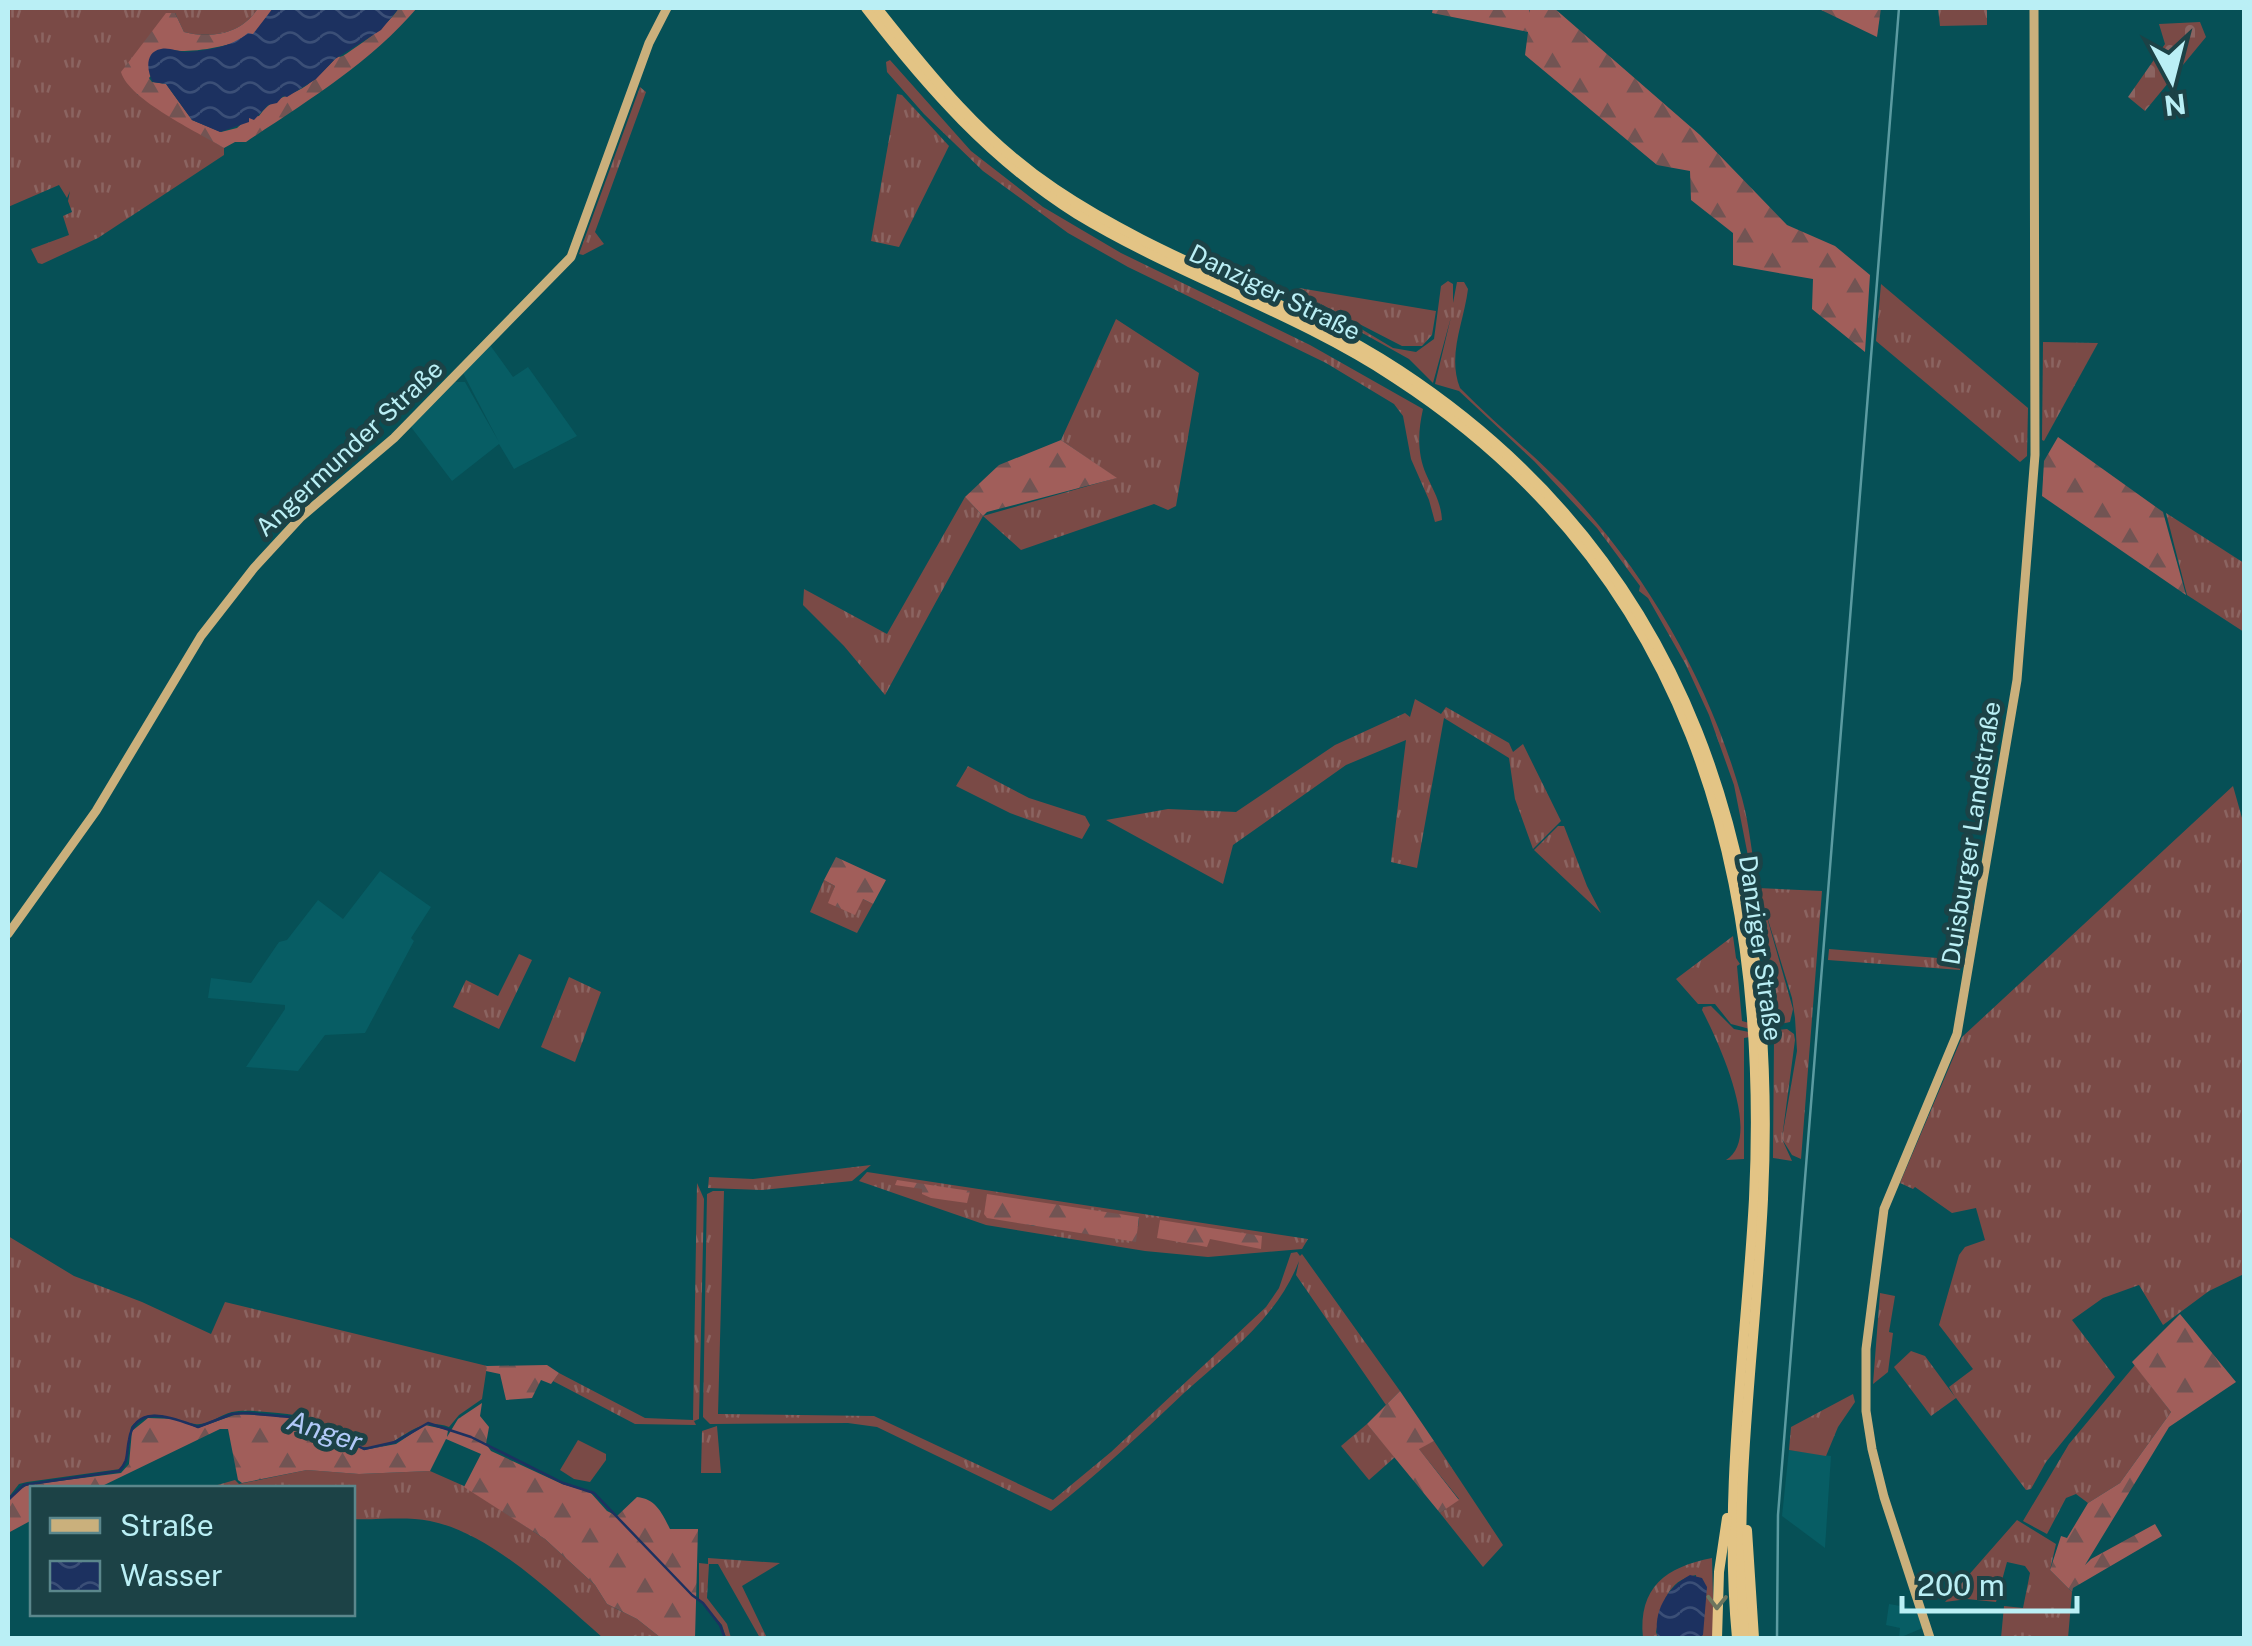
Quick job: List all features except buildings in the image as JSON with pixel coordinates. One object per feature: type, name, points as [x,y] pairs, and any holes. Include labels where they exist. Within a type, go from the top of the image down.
[{"type":"highway","name":"Danziger Straße","points":[[866,8],[964,124],[1000,158],[1048,194],[1121,238],[1365,359],[1477,438],[1534,493],[1582,548],[1645,641],[1686,724],[1712,792],[1734,874],[1750,978],[1755,1048],[1755,1157],[1738,1495],[1745,1638]]},
{"type":"highway","name":"Danziger Straße","points":[[882,12],[970,118],[1053,188],[1146,242],[1358,345],[1426,388],[1474,426],[1522,468],[1573,524],[1621,587],[1684,697],[1720,790],[1742,874],[1754,944],[1763,1049],[1763,1192],[1732,1574],[1736,1638]]},
{"type":"highway","points":[[1717,1638],[1719,1572],[1729,1505],[1738,1495],[1747,1496],[1754,1638]]},
{"type":"main road","name":"Angermunder Straße","points":[[8,934],[96,811],[201,636],[254,568],[301,517],[394,438],[570,256],[644,60],[670,8]]},
{"type":"main road","name":"Duisburger Landstraße","points":[[1930,1638],[1872,1448],[1866,1398],[1867,1325],[1884,1209],[1957,1034],[2016,680],[2036,455],[2034,8]]},
{"type":"shaded area","points":[[490,345],[513,377],[528,367],[577,436],[514,469],[499,444],[452,481],[411,427],[455,382],[465,382],[499,442],[463,373]]},
{"type":"shaded area","points":[[380,871],[431,907],[411,938],[414,941],[365,1033],[325,1035],[298,1071],[246,1067],[285,1005],[208,998],[211,978],[251,983],[279,942],[287,940],[318,900],[343,919]]},
{"type":"shaded area","points":[[1789,1450],[1831,1456],[1825,1548],[1782,1516]]},
{"type":"shaded area","points":[[1889,1604],[1918,1609],[1925,1627],[1899,1638],[1900,1628],[1886,1625]]},
{"type":"green space","points":[[8,8],[258,8],[235,29],[205,35],[184,32],[175,13],[137,94],[224,148],[224,155],[98,238],[38,263],[31,249],[69,235],[63,216],[72,212],[70,191],[67,198],[59,185],[8,207]]},
{"type":"green space","points":[[258,8],[273,8],[254,34],[214,48],[174,50],[149,78],[166,84],[192,120],[221,132],[237,128],[249,117],[259,116],[271,103],[307,85],[337,57],[375,33],[399,8],[417,8],[379,47],[336,81],[246,142],[224,148],[150,104],[121,72],[166,13],[175,13],[184,32],[205,35],[235,29]]},
{"type":"green space","points":[[1433,8],[1529,8],[1529,13],[1530,8],[1554,8],[1700,135],[1787,225],[1835,246],[1870,275],[1865,352],[1812,309],[1813,279],[1733,265],[1733,233],[1691,200],[1690,171],[1657,165],[1525,55],[1528,32],[1432,13]]},
{"type":"green space","points":[[1817,8],[1881,8],[1877,37]]},
{"type":"green space","points":[[1938,8],[1987,8],[1987,25],[1940,26]]},
{"type":"green space","points":[[2200,22],[2206,37],[2145,111],[2128,97],[2165,44],[2159,24]]},
{"type":"green space","points":[[890,60],[971,151],[1043,207],[1121,253],[1310,345],[1423,409],[1421,458],[1442,520],[1435,522],[1411,459],[1403,416],[1394,404],[1326,363],[1128,267],[1068,233],[983,171],[924,114],[887,72],[886,62]]},
{"type":"green space","points":[[640,87],[646,92],[595,232],[604,244],[579,254]]},
{"type":"green space","points":[[897,94],[949,146],[899,247],[871,241]]},
{"type":"green space","points":[[1448,281],[1453,284],[1453,303],[1457,282],[1464,282],[1468,289],[1455,363],[1460,388],[1562,484],[1604,531],[1654,602],[1696,677],[1742,798],[1758,888],[1822,891],[1801,1159],[1792,1155],[1782,1139],[1792,1161],[1773,1158],[1774,1040],[1767,1031],[1787,1029],[1795,1040],[1782,1138],[1797,1051],[1795,1018],[1792,998],[1762,900],[1793,1009],[1790,1022],[1766,1027],[1771,1017],[1768,964],[1763,963],[1762,927],[1734,785],[1709,715],[1648,598],[1639,591],[1640,586],[1597,528],[1534,461],[1459,391],[1435,384],[1451,317],[1433,383],[1409,359],[1296,296],[1298,291],[1393,348],[1416,352],[1434,339],[1441,286]]},
{"type":"green space","points":[[1881,284],[2028,408],[2027,456],[2020,462],[1876,341]]},
{"type":"green space","points":[[1299,288],[1436,311],[1432,335],[1422,346],[1402,346],[1311,299]]},
{"type":"green space","points":[[1116,319],[1199,373],[1176,506],[1168,510],[1154,504],[1021,550],[983,516],[1116,478],[1061,440]]},
{"type":"green space","points":[[2043,342],[2098,343],[2044,441],[2042,440]]},
{"type":"green space","points":[[2058,437],[2163,512],[2186,595],[2042,496],[2044,461]]},
{"type":"green space","points":[[1061,440],[1117,478],[983,516],[965,497],[999,465]]},
{"type":"green space","points":[[965,497],[983,516],[885,695],[803,605],[804,589],[887,634]]},
{"type":"green space","points":[[2166,513],[2244,563],[2244,632],[2187,595]]},
{"type":"green space","points":[[1415,699],[1441,714],[1446,707],[1509,743],[1513,752],[1523,744],[1561,821],[1533,849],[1515,799],[1509,758],[1444,718],[1417,868],[1391,862],[1406,740],[1346,765],[1233,845],[1223,884],[1106,820],[1168,809],[1236,812],[1335,745],[1405,713],[1410,717]]},
{"type":"green space","points":[[968,766],[1029,798],[1085,816],[1090,825],[1082,839],[1010,813],[956,786]]},
{"type":"green space","points":[[2233,786],[2244,825],[2244,1274],[2209,1291],[2163,1325],[2139,1285],[2103,1298],[2072,1320],[2115,1377],[2046,1462],[2031,1489],[2026,1490],[1956,1398],[1931,1416],[1894,1367],[1911,1351],[1925,1356],[1955,1397],[1949,1387],[1973,1369],[1939,1325],[1959,1255],[1965,1247],[1985,1240],[1976,1208],[1952,1213],[1915,1187],[1900,1183],[1962,1037]]},
{"type":"green space","points":[[1558,826],[1564,826],[1601,913],[1534,850]]},
{"type":"green space","points":[[836,857],[886,880],[873,904],[863,899],[855,915],[828,903],[835,886],[824,880]]},
{"type":"green space","points":[[824,880],[835,886],[829,903],[863,899],[873,904],[857,933],[810,912]]},
{"type":"green space","points":[[1733,936],[1740,964],[1737,966],[1742,1021],[1749,1023],[1750,1029],[1731,1024],[1715,1004],[1698,1004],[1676,979]]},
{"type":"green space","points":[[1829,949],[1962,960],[1960,970],[1828,960]]},
{"type":"green space","points":[[519,954],[532,960],[499,1029],[453,1007],[466,980],[498,996]]},
{"type":"green space","points":[[569,977],[601,992],[575,1062],[541,1047]]},
{"type":"green space","points":[[1711,1006],[1734,1029],[1749,1032],[1750,1037],[1744,1038],[1744,1159],[1726,1160],[1736,1148],[1739,1111],[1726,1064],[1702,1010]]},
{"type":"green space","points":[[871,1165],[852,1181],[761,1190],[708,1188],[709,1177],[753,1179]]},
{"type":"green space","points":[[867,1172],[1308,1239],[1302,1249],[1208,1257],[1145,1251],[986,1225],[859,1181]],"holes":[[[987,1214],[1139,1218],[1138,1227],[1034,1226]]]},
{"type":"green space","points":[[897,1180],[970,1191],[967,1203],[931,1198],[922,1194],[922,1189],[895,1185]]},
{"type":"green space","points":[[697,1183],[704,1199],[699,1419],[694,1421],[696,1425],[635,1424],[553,1381],[559,1373],[645,1418],[693,1420]]},
{"type":"green space","points":[[724,1191],[718,1414],[874,1416],[1053,1500],[1111,1452],[1266,1307],[1279,1288],[1291,1253],[1297,1252],[1400,1391],[1386,1405],[1296,1275],[1299,1261],[1278,1300],[1250,1333],[1051,1511],[877,1427],[848,1423],[710,1424],[703,1417],[707,1194]]},
{"type":"green space","points":[[987,1194],[1139,1217],[1136,1242],[987,1218]]},
{"type":"green space","points":[[1160,1220],[1262,1236],[1261,1249],[1210,1239],[1207,1247],[1157,1238]]},
{"type":"green space","points":[[8,1236],[74,1276],[211,1334],[225,1302],[487,1366],[482,1399],[449,1427],[424,1425],[375,1448],[357,1445],[316,1421],[287,1414],[237,1411],[200,1424],[162,1415],[146,1416],[131,1427],[126,1459],[120,1469],[19,1484],[8,1498]]},
{"type":"green space","points":[[1880,1293],[1895,1296],[1889,1332],[1893,1333],[1888,1372],[1873,1384]]},
{"type":"green space","points":[[2180,1314],[2236,1382],[2169,1427],[2085,1565],[2155,1524],[2162,1536],[2072,1592],[2050,1570],[2061,1536],[2067,1538],[2088,1503],[2120,1483],[2171,1412],[2132,1362]]},
{"type":"green space","points":[[547,1365],[559,1373],[551,1384],[541,1380],[532,1398],[506,1400],[500,1374],[486,1371],[487,1366]]},
{"type":"green space","points":[[2135,1365],[2171,1412],[2120,1483],[2088,1503],[2076,1494],[2066,1498],[2047,1534],[2023,1521],[2069,1444]]},
{"type":"green space","points":[[1400,1391],[1434,1441],[1419,1449],[1459,1500],[1440,1513],[1367,1424]]},
{"type":"green space","points":[[1853,1394],[1855,1402],[1838,1427],[1826,1456],[1789,1450],[1791,1427]]},
{"type":"green space","points":[[482,1403],[480,1416],[489,1427],[486,1444],[491,1451],[562,1484],[590,1492],[617,1516],[637,1497],[644,1498],[661,1512],[670,1529],[698,1529],[695,1638],[661,1638],[637,1619],[607,1604],[595,1585],[545,1539],[464,1487],[481,1454],[446,1439],[430,1471],[359,1474],[307,1470],[242,1483],[238,1480],[228,1429],[220,1429],[102,1486],[30,1486],[30,1521],[8,1533],[8,1502],[17,1491],[28,1485],[121,1473],[129,1464],[132,1431],[148,1418],[175,1419],[198,1428],[237,1414],[291,1417],[316,1425],[364,1450],[396,1444],[425,1425],[448,1430],[447,1437],[458,1419]]},
{"type":"green space","points":[[1367,1424],[1395,1457],[1369,1480],[1341,1446]]},
{"type":"green space","points":[[717,1426],[721,1473],[701,1473],[702,1431]]},
{"type":"green space","points":[[578,1440],[606,1454],[590,1482],[574,1479],[560,1470]]},
{"type":"green space","points":[[1434,1441],[1503,1545],[1483,1567],[1440,1513],[1459,1499],[1418,1448]]},
{"type":"green space","points":[[307,1470],[359,1474],[430,1471],[464,1486],[545,1539],[595,1585],[607,1604],[637,1619],[661,1638],[603,1638],[523,1569],[453,1528],[402,1518],[355,1519],[355,1486],[214,1486],[235,1480],[239,1484]]},
{"type":"green space","points":[[2017,1520],[2056,1544],[2050,1570],[2072,1592],[2068,1638],[2001,1638],[2004,1606],[2023,1608],[2030,1573],[2025,1566],[2007,1562],[1996,1602],[1945,1602]]},
{"type":"green space","points":[[708,1558],[780,1563],[742,1586],[767,1638],[760,1638],[718,1564],[709,1564],[707,1598],[727,1624],[731,1638],[726,1638],[722,1625],[699,1599],[699,1563],[708,1564]]},
{"type":"green space","points":[[1712,1558],[1714,1638],[1699,1638],[1696,1575],[1678,1582],[1667,1596],[1656,1632],[1658,1638],[1643,1638],[1645,1605],[1658,1582],[1681,1567]]},
{"type":"water","points":[[273,8],[399,8],[381,30],[335,59],[316,79],[268,105],[254,120],[249,118],[249,122],[220,132],[192,120],[166,84],[153,82],[148,63],[156,51],[183,52],[226,45],[253,34]]},
{"type":"water","points":[[1690,1575],[1702,1578],[1707,1587],[1703,1635],[1658,1638],[1657,1619],[1663,1602],[1674,1586]]},
{"type":"waterway","name":"Anger","points":[[8,1500],[24,1485],[119,1471],[126,1460],[133,1428],[147,1417],[168,1417],[198,1427],[232,1414],[301,1418],[364,1449],[395,1442],[428,1423],[471,1437],[563,1483],[594,1493],[703,1603],[725,1638]]},
{"type":"tram line","points":[[1777,1638],[1778,1515],[1899,8]]}]
